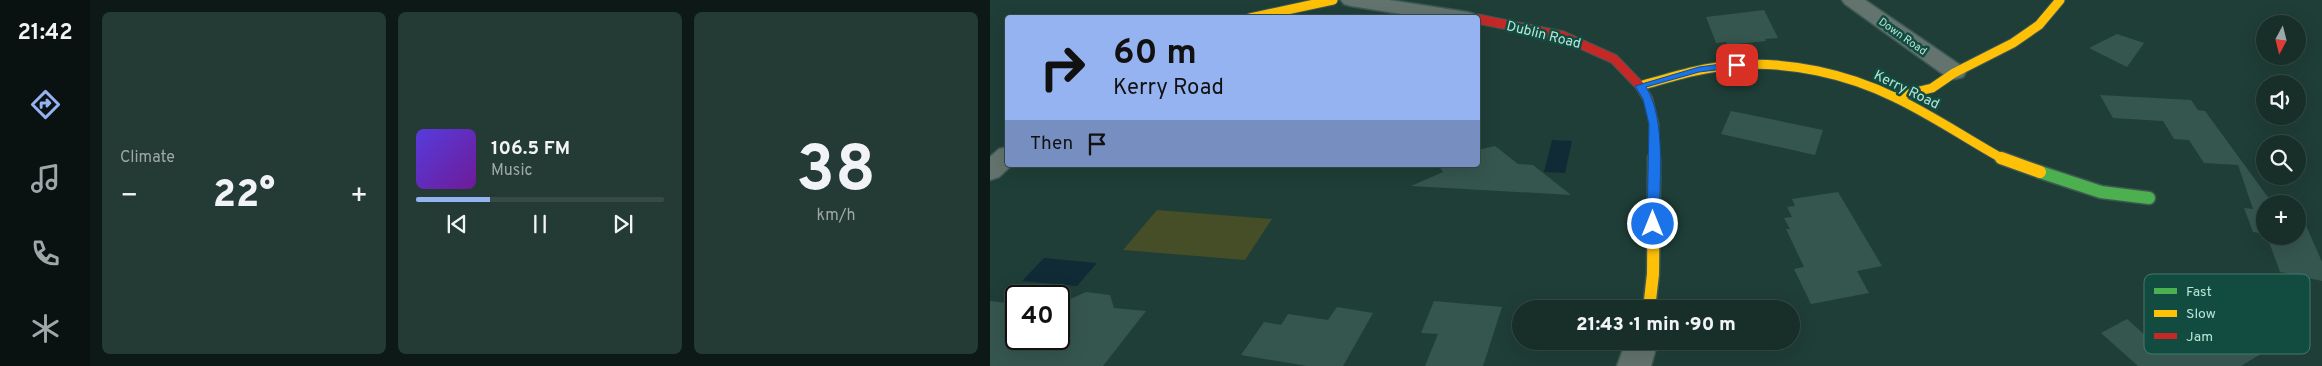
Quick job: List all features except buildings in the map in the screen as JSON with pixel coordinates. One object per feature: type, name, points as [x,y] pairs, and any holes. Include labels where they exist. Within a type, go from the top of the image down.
[{"type":"street","points":[[1264,15],[1333,0]]},
{"type":"street","name":"Down Road","points":[[1852,0],[1955,72]]},
{"type":"street","points":[[1895,97],[1930,88],[1955,72],[2004,50],[2033,30],[2054,10],[2060,0]]},
{"type":"street","points":[[1360,1],[1448,15]]},
{"type":"street","name":"Dublin Road","points":[[1480,19],[1531,28],[1563,36],[1591,46],[1614,59],[1640,86],[1648,99],[1654,124],[1653,274],[1650,300]]},
{"type":"street","name":"Kerry Road","points":[[1640,86],[1699,70],[1737,65],[1776,66],[1814,71],[1854,80],[1895,97],[2004,159],[2101,192],[2149,198]]},
{"type":"street","points":[[990,171],[1005,158]]},
{"type":"street","points":[[1634,366],[1639,350]]},
{"type":"green space","points":[[1157,210],[1272,219],[1245,260],[1123,250]]},
{"type":"water","points":[[1552,140],[1572,141],[1565,173],[1544,172]]},
{"type":"water","points":[[1044,258],[1097,263],[1077,286],[1022,281]]},
{"type":"traffic: fast","points":[[2040,172],[2101,192],[2149,198]]},
{"type":"traffic: slow","points":[[1264,15],[1333,0]]},
{"type":"traffic: slow","points":[[1895,97],[1932,88],[1954,73],[2013,43],[2039,25],[2060,0]]},
{"type":"traffic: slow","points":[[1640,86],[1699,70],[1737,65],[1777,66],[1814,71],[1854,80],[1895,97],[2003,159],[2040,172]]},
{"type":"traffic: slow","points":[[1650,300],[1653,274],[1654,179]]},
{"type":"traffic: jam","points":[[1480,19],[1563,36],[1614,59],[1640,86],[1648,99],[1654,124],[1654,179]]},
{"type":"route","points":[[1653,224],[1654,124],[1648,99],[1640,86],[1699,70],[1737,65]]}]
